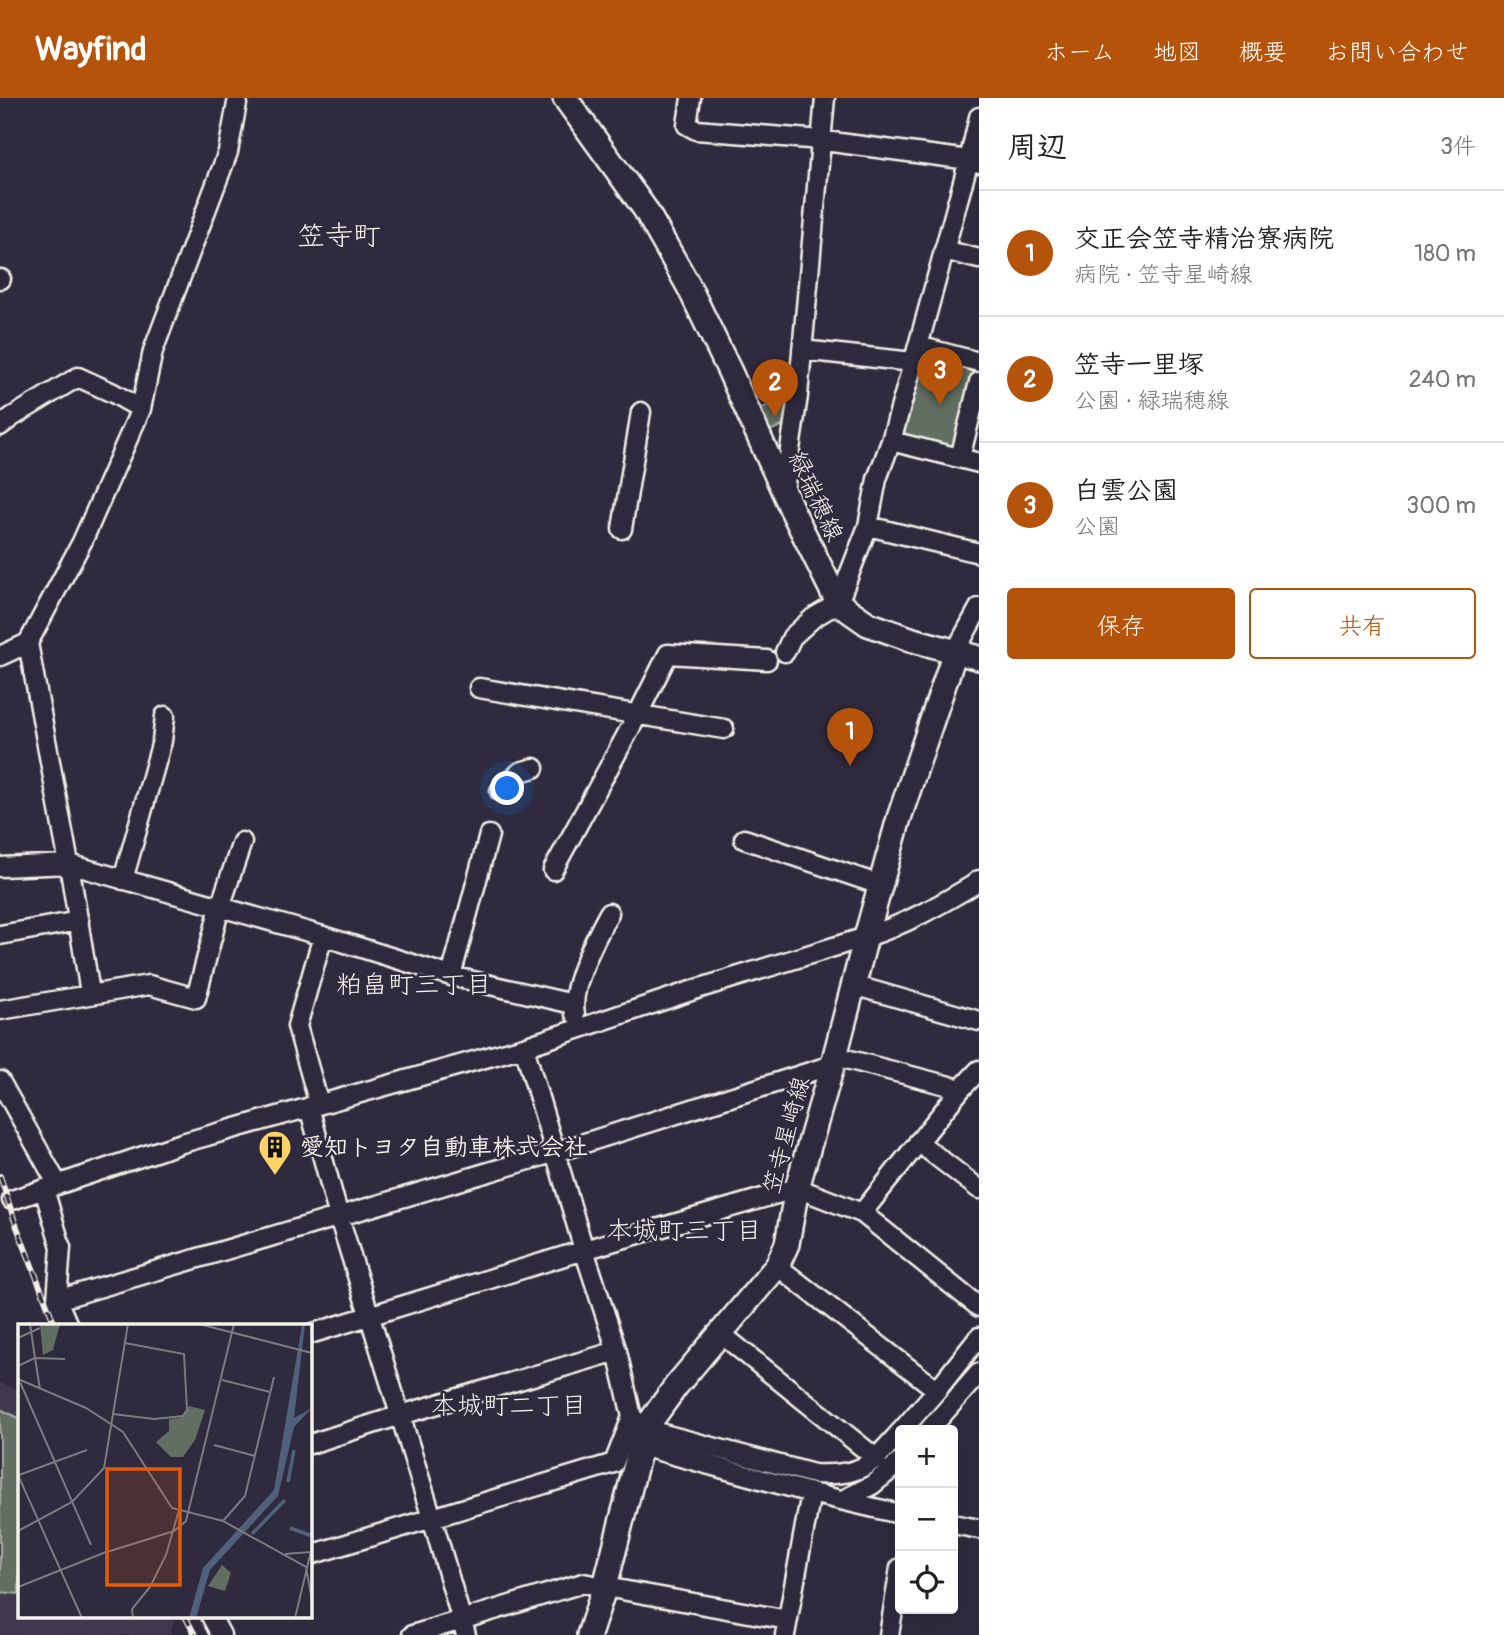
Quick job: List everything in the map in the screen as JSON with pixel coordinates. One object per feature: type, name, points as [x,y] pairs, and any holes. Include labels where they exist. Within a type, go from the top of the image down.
[{"type":"main road","name":"緑瑞穂線","points":[[565,98],[645,209],[688,285],[838,603],[868,624],[979,658]]},
{"type":"main road","name":"笠寺星崎線","points":[[589,1635],[605,1586],[639,1430],[778,1266],[787,1244],[797,1188],[880,885],[955,652]]},
{"type":"street","points":[[0,656],[28,643],[82,542],[141,409],[153,351],[228,152],[238,98]]},
{"type":"street","points":[[691,98],[687,125],[696,130],[821,141],[974,161]]},
{"type":"street","points":[[784,490],[799,396],[825,98]]},
{"type":"street","points":[[785,652],[792,637],[813,618],[838,603],[867,526],[877,479],[891,441],[944,250],[974,161],[979,117]]},
{"type":"street","points":[[944,250],[979,259]]},
{"type":"street","points":[[802,350],[915,354],[979,362]]},
{"type":"street","points":[[0,426],[78,377],[141,409]]},
{"type":"street","points":[[960,458],[979,382]]},
{"type":"street","points":[[622,529],[641,412]]},
{"type":"street","points":[[891,441],[979,463]]},
{"type":"street","points":[[867,526],[979,553]]},
{"type":"street","points":[[955,652],[979,608]]},
{"type":"street","points":[[28,643],[90,993]]},
{"type":"street","points":[[552,870],[668,654],[767,660]]},
{"type":"street","points":[[479,688],[724,729]]},
{"type":"street","points":[[123,880],[162,741],[165,716]]},
{"type":"street","points":[[500,790],[520,772],[534,768]]},
{"type":"street","points":[[451,976],[489,835]]},
{"type":"street","points":[[744,839],[880,885]]},
{"type":"street","points":[[0,1010],[149,985],[196,998],[220,907],[242,842]]},
{"type":"street","points":[[0,867],[69,864],[323,936],[451,976],[573,1004]]},
{"type":"street","points":[[12,1200],[182,1143],[524,1046],[892,929],[929,911],[979,880]]},
{"type":"street","points":[[579,1029],[573,1004],[589,950],[609,914]]},
{"type":"street","points":[[0,935],[79,921]]},
{"type":"street","points":[[323,936],[297,1026],[339,1217],[401,1415],[463,1628]]},
{"type":"street","points":[[853,985],[979,1021]]},
{"type":"street","points":[[524,1046],[639,1430]]},
{"type":"street","points":[[57,1300],[556,1152],[834,1060],[961,1089]]},
{"type":"street","points":[[862,1213],[961,1089],[978,1074]]},
{"type":"street","points":[[0,1082],[51,1187],[61,1247],[57,1300],[68,1324]]},
{"type":"street","points":[[919,1142],[979,1189]]},
{"type":"street","points":[[312,1333],[797,1188],[862,1213],[979,1307]]},
{"type":"street","points":[[778,1266],[937,1390]]},
{"type":"street","points":[[720,1333],[877,1459]]},
{"type":"street","points":[[906,1425],[979,1337]]},
{"type":"street","points":[[312,1443],[617,1351]]},
{"type":"street","points":[[933,1425],[979,1373]]},
{"type":"street","points":[[639,1430],[814,1474],[849,1473],[864,1467],[877,1459],[895,1438]]},
{"type":"street","points":[[639,1430],[811,1493],[895,1513]]},
{"type":"street","points":[[312,1554],[614,1463],[639,1430]]},
{"type":"street","points":[[843,1500],[872,1485],[895,1466]]},
{"type":"street","points":[[412,1635],[463,1628],[583,1583],[787,1628],[811,1493]]},
{"type":"street","points":[[958,1525],[979,1529]]},
{"type":"street","points":[[888,1635],[895,1596]]},
{"type":"street","points":[[212,1618],[221,1635]]},
{"type":"shaded area","points":[[0,1383],[18,1390],[18,1618],[174,1620],[170,1635],[0,1635]]},
{"type":"green space","points":[[923,350],[979,365],[958,452],[900,437]]},
{"type":"green space","points":[[792,397],[787,424],[767,432],[758,409]]},
{"type":"green space","points":[[0,1409],[18,1418],[18,1594],[0,1592]]},
{"type":"railway","points":[[0,1176],[55,1324]]},
{"type":"railway","points":[[186,1618],[195,1635]]},
{"type":"place","name":"白雲公園","points":[[940,405]]},
{"type":"place","name":"笠寺一里塚","points":[[775,417]]},
{"type":"place","name":"交正会笠寺精治寮病院","points":[[850,766]]},
{"type":"place","name":"愛知トヨタ自動車株式会社","points":[[275,1177]]},
{"type":"district","name":"笠寺町","points":[[339,235]]},
{"type":"district","name":"粕畠町三丁目","points":[[414,984]]},
{"type":"district","name":"本城町三丁目","points":[[684,1230]]},
{"type":"district","name":"本城町二丁目","points":[[509,1405]]}]
